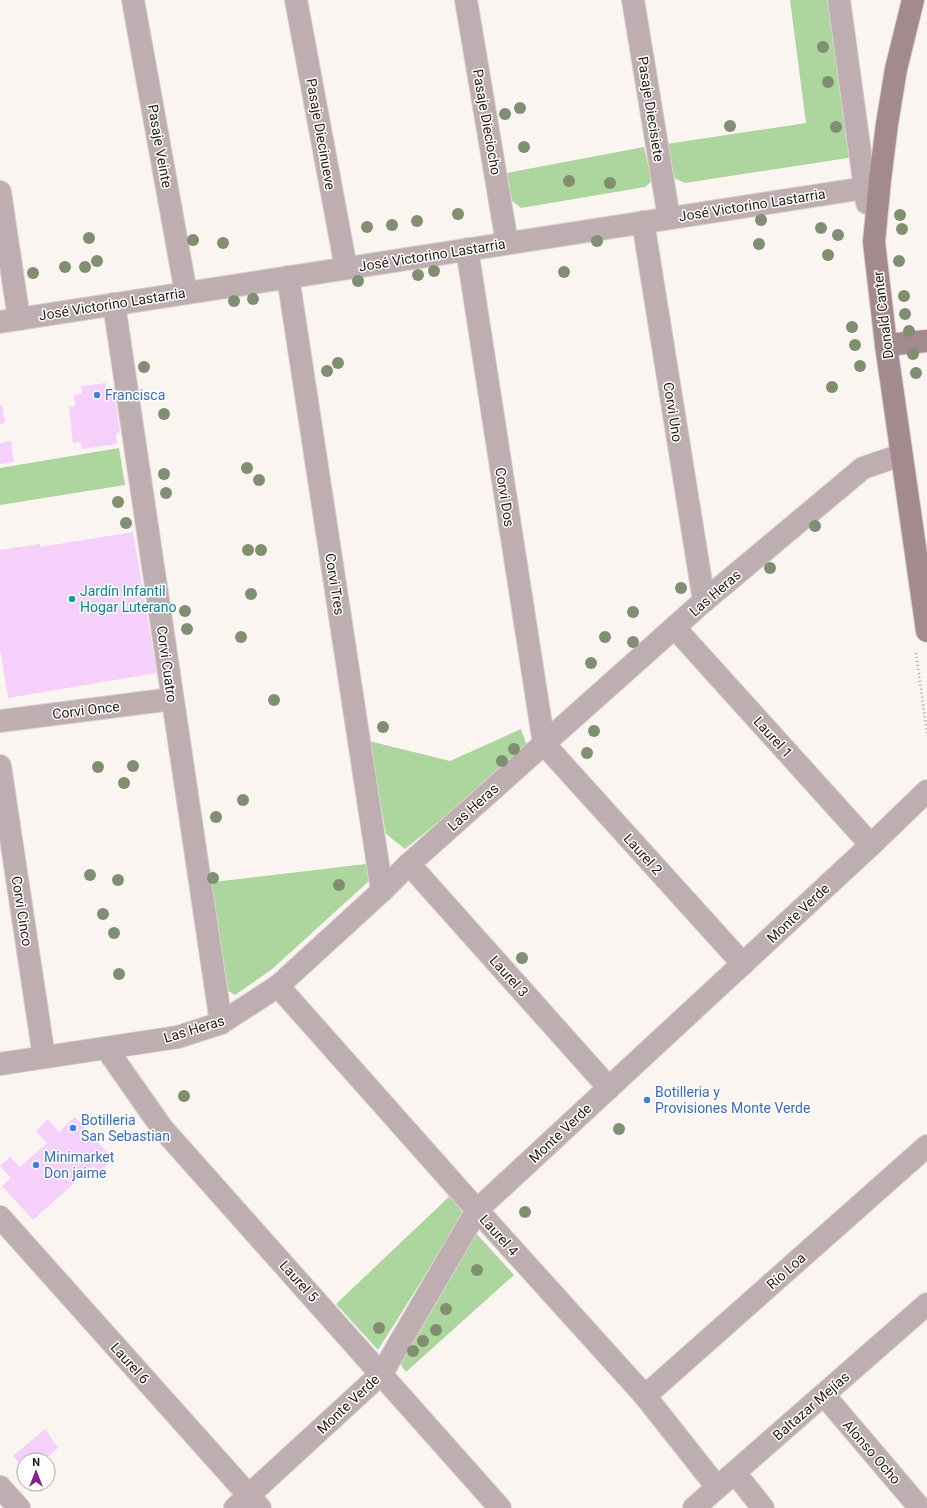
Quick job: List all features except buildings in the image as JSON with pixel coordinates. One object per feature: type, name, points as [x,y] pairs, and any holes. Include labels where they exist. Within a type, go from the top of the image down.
[{"type":"main road","points":[[874,242],[887,124],[896,69],[913,0]]},
{"type":"main road","name":"Donald Canter","points":[[874,242],[886,345],[927,631]]},
{"type":"main road","points":[[886,345],[927,342]]},
{"type":"street","name":"Pasaje Veinte","points":[[133,0],[186,293]]},
{"type":"street","name":"Pasaje Diecinueve","points":[[296,0],[346,268]]},
{"type":"street","name":"Pasaje Dieciocho","points":[[466,0],[507,243]]},
{"type":"street","name":"Pasaje Diecisiete","points":[[633,0],[669,218]]},
{"type":"street","name":"Donald Canter","points":[[839,0],[864,188],[874,242]]},
{"type":"street","name":"José Victorino Lastarria","points":[[10,320],[864,188]]},
{"type":"street","points":[[0,192],[10,320]]},
{"type":"street","name":"Corvi Uno","points":[[642,222],[704,601]]},
{"type":"street","name":"Corvi Dos","points":[[467,249],[544,744]]},
{"type":"street","name":"Corvi Tres","points":[[288,277],[382,891]]},
{"type":"street","name":"Corvi Cuatro","points":[[114,304],[221,1023]]},
{"type":"street","name":"Las Heras","points":[[0,1064],[178,1036],[221,1023],[278,986],[382,891],[409,864],[676,628],[704,601],[862,468],[901,455]]},
{"type":"street","name":"Laurel 1","points":[[676,628],[871,845]]},
{"type":"street","name":"Corvi Once","points":[[0,721],[172,699]]},
{"type":"street","name":"Laurel 2","points":[[544,744],[743,964]]},
{"type":"street","name":"Corvi Cinco","points":[[0,766],[44,1057]]},
{"type":"street","name":"Monte Verde","points":[[248,1504],[382,1373],[477,1210],[871,845],[927,791]]},
{"type":"street","name":"Laurel 3","points":[[409,864],[609,1088]]},
{"type":"street","name":"Laurel 4","points":[[278,986],[645,1396],[717,1487]]},
{"type":"street","name":"Laurel 5","points":[[106,1048],[162,1128],[382,1373],[500,1508]]},
{"type":"street","name":"Río Loa","points":[[645,1396],[927,1146]]},
{"type":"street","name":"Laurel 6","points":[[0,1217],[248,1504]]},
{"type":"street","name":"Baltazar Mejías","points":[[694,1508],[717,1487],[735,1474],[927,1304]]},
{"type":"street","name":"Alonso Ocho","points":[[824,1395],[920,1508]]},
{"type":"street","points":[[735,1474],[763,1508]]},
{"type":"street","points":[[0,1487],[19,1508]]},
{"type":"green space","points":[[790,0],[828,0],[854,157],[685,183],[674,178],[667,144],[806,123]]},
{"type":"green space","points":[[644,147],[652,181],[645,187],[521,208],[512,201],[507,173]]},
{"type":"green space","points":[[119,448],[125,485],[0,505],[0,468]]},
{"type":"green space","points":[[521,729],[528,749],[405,849],[386,834],[369,741],[450,761]]},
{"type":"green space","points":[[366,864],[369,881],[271,970],[235,995],[222,987],[205,883]]},
{"type":"green space","points":[[453,1193],[463,1215],[378,1350],[336,1304]]},
{"type":"green space","points":[[475,1232],[514,1275],[406,1372],[399,1362]]},
{"type":"place","name":"Francisca","points":[[97,395]]},
{"type":"place","name":"Jardín Infantil Hogar Luterano","points":[[72,599]]},
{"type":"place","name":"Botilleria y Provisiones Monte Verde","points":[[647,1100]]},
{"type":"place","name":"Botilleria San Sebastian","points":[[73,1128]]},
{"type":"place","name":"Minimarket Don jaime","points":[[36,1165]]}]
